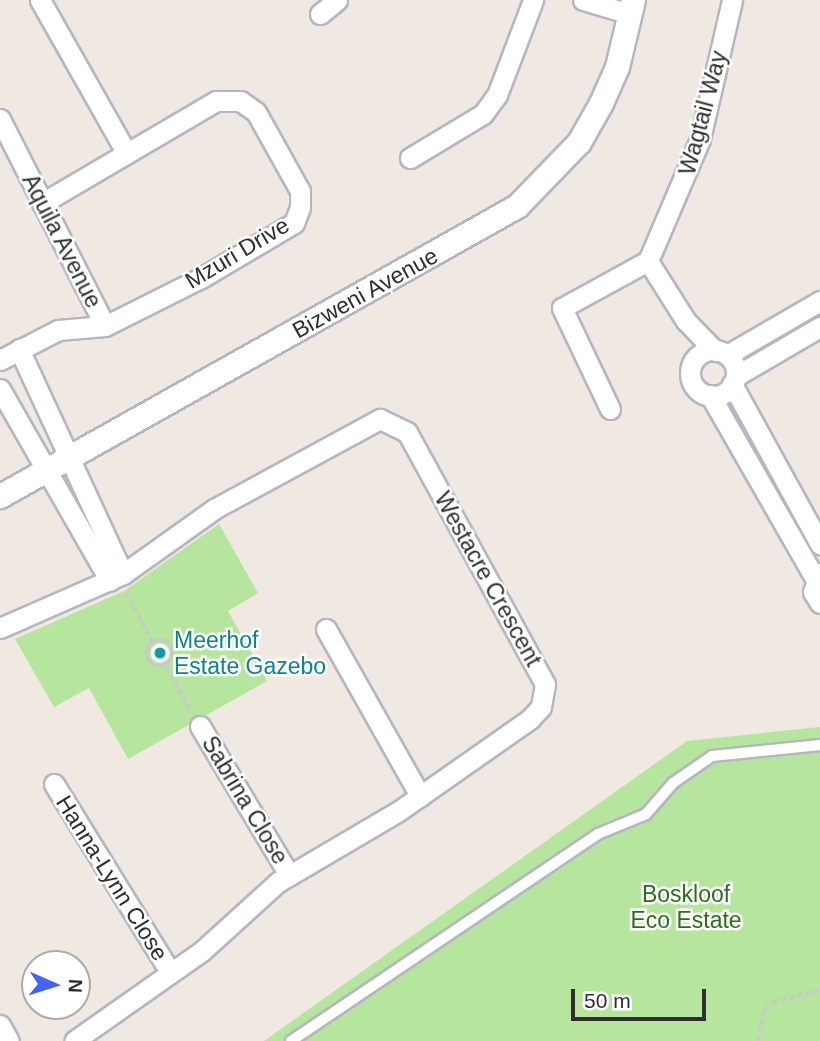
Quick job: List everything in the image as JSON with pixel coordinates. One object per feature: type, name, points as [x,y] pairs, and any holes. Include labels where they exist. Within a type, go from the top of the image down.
[{"type":"street","points":[[40,0],[126,152]]},
{"type":"street","points":[[320,14],[337,0]]},
{"type":"street","points":[[410,158],[483,114],[497,95],[533,0]]},
{"type":"street","points":[[583,0],[632,7]]},
{"type":"street","name":"Wagtail Way","points":[[648,261],[700,139],[732,0]]},
{"type":"street","name":"Bizweni Avenue","points":[[0,496],[71,452],[517,206],[579,142],[617,67],[632,7]]},
{"type":"street","name":"Mzuri Drive","points":[[0,360],[58,330],[106,326],[294,223],[300,207],[300,191],[256,112],[240,101],[216,101],[42,203]]},
{"type":"street","name":"Aquila Avenue","points":[[0,119],[106,326]]},
{"type":"street","points":[[610,409],[562,314],[565,305],[648,261],[686,321],[721,353],[820,544]]},
{"type":"street","points":[[693,361],[721,353],[820,301]]},
{"type":"street","points":[[686,321],[693,361],[692,384],[710,396],[818,576],[820,603]]},
{"type":"street","points":[[710,396],[820,327]]},
{"type":"street","points":[[19,349],[71,452],[119,581]]},
{"type":"street","points":[[0,389],[47,469],[119,581]]},
{"type":"street","name":"Westacre Crescent","points":[[0,628],[119,581],[214,509],[373,419],[398,424],[545,684],[541,706],[530,719],[420,796],[289,875],[170,972],[74,1041]]},
{"type":"street","points":[[326,629],[420,796]]},
{"type":"street","name":"Sabrina Close","points":[[198,722],[289,875]]},
{"type":"street","name":"Hanna-Lynn Close","points":[[54,784],[170,972]]},
{"type":"street","points":[[0,1025],[9,1041]]},
{"type":"lane","points":[[291,1041],[598,834],[646,814],[673,783],[712,756],[820,745]]},
{"type":"path","points":[[119,581],[198,722]]},
{"type":"path","points":[[153,642],[172,649],[166,665]]},
{"type":"path","points":[[153,642],[148,660],[166,665]]},
{"type":"path","points":[[758,1041],[764,1010],[773,1002],[820,990]]},
{"type":"green space","points":[[219,524],[258,593],[228,611],[267,681],[128,759],[89,688],[54,707],[15,639],[124,591]]},
{"type":"green space","name":"Boskloof Eco Estate","points":[[820,727],[820,1041],[264,1041],[687,741]]},
{"type":"building","name":"Meerhof Estate Gazebo","points":[[160,648],[166,654],[160,660],[154,654]]},
{"type":"place","name":"Meerhof Estate Gazebo","points":[[160,653]]}]
